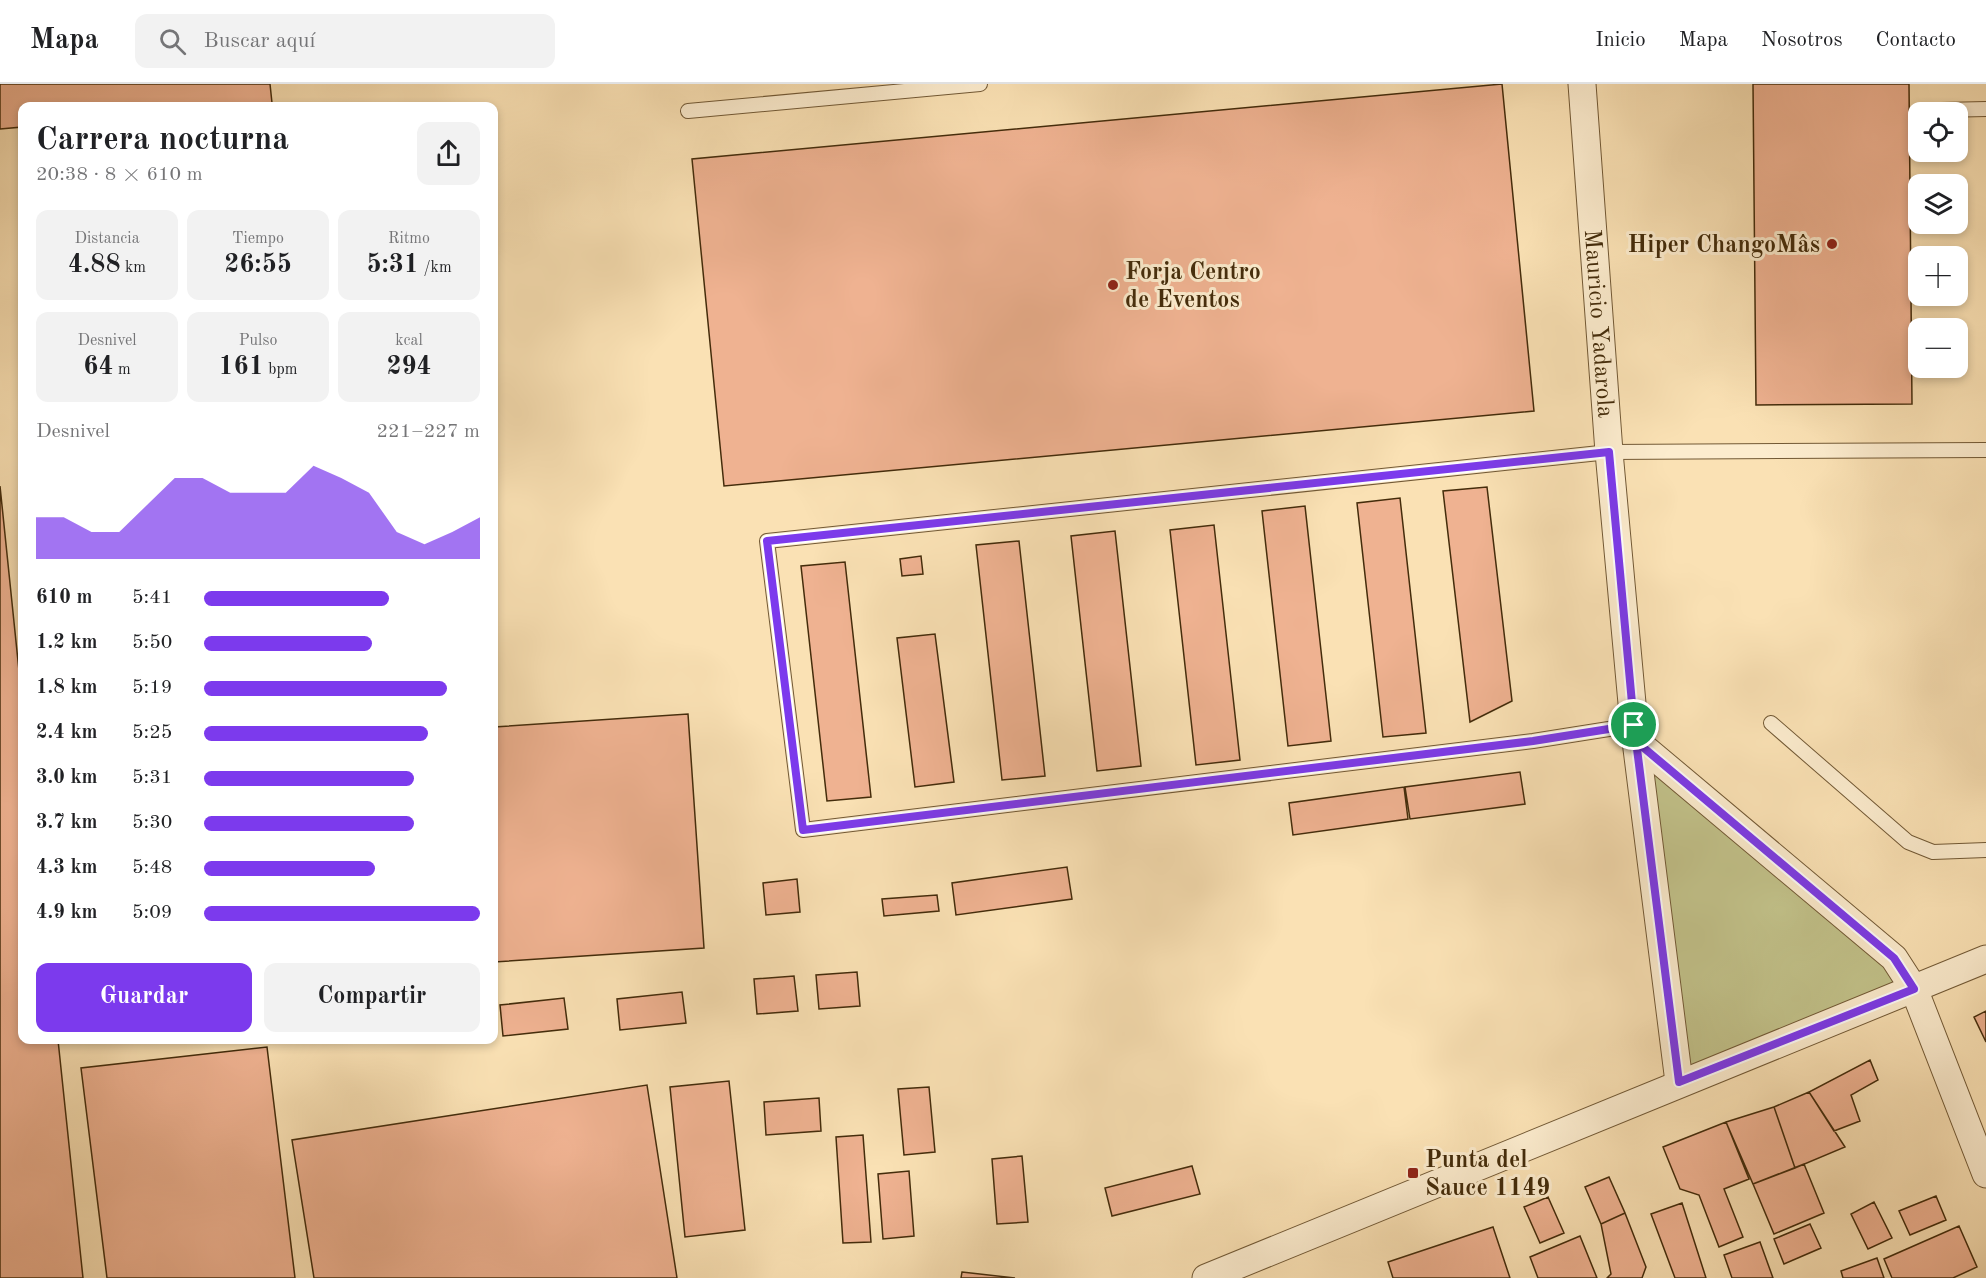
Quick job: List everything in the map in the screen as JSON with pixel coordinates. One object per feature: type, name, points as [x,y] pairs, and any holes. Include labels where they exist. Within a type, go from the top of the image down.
[{"type":"street","name":"Mauricio Yadarola","points":[[1582,84],[1609,452],[1636,734],[1679,1082]]},
{"type":"street","points":[[1636,734],[1894,958],[1914,989],[1986,1174]]},
{"type":"street","points":[[1206,1278],[1679,1082],[1986,959]]},
{"type":"lane","points":[[688,111],[846,90],[980,84]]},
{"type":"lane","points":[[1968,109],[1986,109]]},
{"type":"lane","points":[[1636,734],[1533,741],[803,830],[767,541],[1609,452],[1986,450]]},
{"type":"lane","points":[[1771,723],[1908,842],[1933,852],[1986,850]]},
{"type":"green space","points":[[1638,743],[1914,989],[1679,1082]]},
{"type":"building","points":[[0,84],[270,84],[272,102],[18,102],[18,127],[0,129]]},
{"type":"building","name":"Forja Centro de Eventos","points":[[1502,84],[1534,411],[724,486],[692,159]]},
{"type":"building","name":"Hiper ChangoMâs","points":[[1753,84],[1909,84],[1908,234],[1910,234],[1911,246],[1908,246],[1908,306],[1911,306],[1911,318],[1908,318],[1908,378],[1912,378],[1912,404],[1756,405]]},
{"type":"building","points":[[0,486],[18,661],[18,1044],[58,1044],[83,1278],[0,1278]]},
{"type":"building","points":[[1487,487],[1512,701],[1470,722],[1443,491]]},
{"type":"building","points":[[1400,498],[1426,733],[1383,737],[1357,503]]},
{"type":"building","points":[[1305,506],[1331,741],[1288,746],[1262,511]]},
{"type":"building","points":[[1214,525],[1240,760],[1196,765],[1170,530]]},
{"type":"building","points":[[1115,531],[1141,766],[1097,771],[1071,536]]},
{"type":"building","points":[[1019,541],[1045,776],[1002,780],[976,545]]},
{"type":"building","points":[[921,556],[923,574],[902,576],[900,559]]},
{"type":"building","points":[[845,562],[871,797],[827,801],[801,566]]},
{"type":"building","points":[[935,634],[954,782],[915,787],[897,638]]},
{"type":"building","points":[[688,714],[704,948],[498,962],[498,727]]},
{"type":"building","points":[[1520,772],[1525,804],[1410,819],[1405,787]]},
{"type":"building","points":[[1404,787],[1408,819],[1293,835],[1289,803]]},
{"type":"building","points":[[1067,867],[1072,899],[956,915],[952,883]]},
{"type":"building","points":[[797,879],[800,912],[766,915],[763,883]]},
{"type":"building","points":[[937,895],[939,911],[884,916],[882,899]]},
{"type":"building","points":[[857,972],[860,1006],[819,1009],[816,975]]},
{"type":"building","points":[[794,976],[798,1011],[757,1014],[754,979]]},
{"type":"building","points":[[682,992],[686,1023],[620,1030],[617,999]]},
{"type":"building","points":[[564,998],[568,1029],[503,1036],[500,1005]]},
{"type":"building","points":[[1986,1011],[1986,1042],[1974,1017]]},
{"type":"building","points":[[267,1047],[295,1278],[107,1278],[81,1068]]},
{"type":"building","points":[[1870,1060],[1878,1080],[1851,1095],[1860,1121],[1834,1131],[1809,1092]]},
{"type":"building","points":[[729,1081],[745,1230],[685,1237],[670,1087]]},
{"type":"building","points":[[647,1085],[677,1278],[314,1278],[292,1140]]},
{"type":"building","points":[[929,1087],[935,1152],[904,1155],[898,1089]]},
{"type":"building","points":[[1809,1092],[1845,1147],[1795,1168],[1774,1107]]},
{"type":"building","points":[[819,1098],[821,1131],[766,1135],[764,1102]]},
{"type":"building","points":[[1774,1107],[1795,1168],[1753,1184],[1726,1122]]},
{"type":"building","points":[[1726,1122],[1749,1179],[1724,1189],[1743,1237],[1719,1247],[1699,1195],[1680,1189],[1663,1147]]},
{"type":"building","points":[[863,1135],[871,1242],[843,1243],[836,1137]]},
{"type":"building","points":[[1022,1156],[1028,1222],[997,1224],[992,1159]]},
{"type":"building","points":[[1804,1164],[1824,1213],[1774,1234],[1753,1184]]},
{"type":"building","points":[[1192,1166],[1200,1194],[1112,1216],[1105,1188]]},
{"type":"building","points":[[909,1171],[914,1236],[883,1239],[878,1174]]},
{"type":"building","points":[[1609,1177],[1625,1213],[1601,1224],[1585,1187]]},
{"type":"building","points":[[1936,1196],[1946,1220],[1910,1235],[1899,1211]]},
{"type":"building","points":[[1548,1197],[1564,1233],[1540,1243],[1524,1207]]},
{"type":"building","points":[[1874,1202],[1892,1238],[1868,1249],[1851,1214]]},
{"type":"building","points":[[1682,1203],[1706,1278],[1675,1278],[1651,1214]]},
{"type":"building","points":[[1625,1213],[1646,1267],[1642,1278],[1607,1278],[1611,1274],[1601,1224]]},
{"type":"building","points":[[1810,1224],[1821,1248],[1784,1264],[1774,1239]]},
{"type":"building","points":[[1959,1226],[1977,1267],[1953,1278],[1892,1278],[1884,1259]]},
{"type":"building","points":[[1493,1227],[1510,1278],[1393,1278],[1388,1262]]},
{"type":"building","points":[[1580,1236],[1597,1278],[1538,1278],[1530,1257]]},
{"type":"building","points":[[1760,1242],[1773,1278],[1732,1278],[1724,1255]]},
{"type":"building","points":[[1877,1258],[1884,1278],[1843,1278],[1841,1271]]},
{"type":"building","points":[[962,1272],[1015,1278],[961,1278]]},
{"type":"place","name":"Hiper ChangoMâs","points":[[1832,244]]},
{"type":"place","name":"Forja Centro de Eventos","points":[[1113,285]]},
{"type":"place","name":"Punta del Sauce 1149","points":[[1413,1173]]},
{"type":"route","points":[[1634,725],[1533,741],[803,830],[767,541],[1506,465],[1609,452],[1634,725],[1679,1082],[1914,989],[1894,958],[1638,743],[1634,725]]}]
